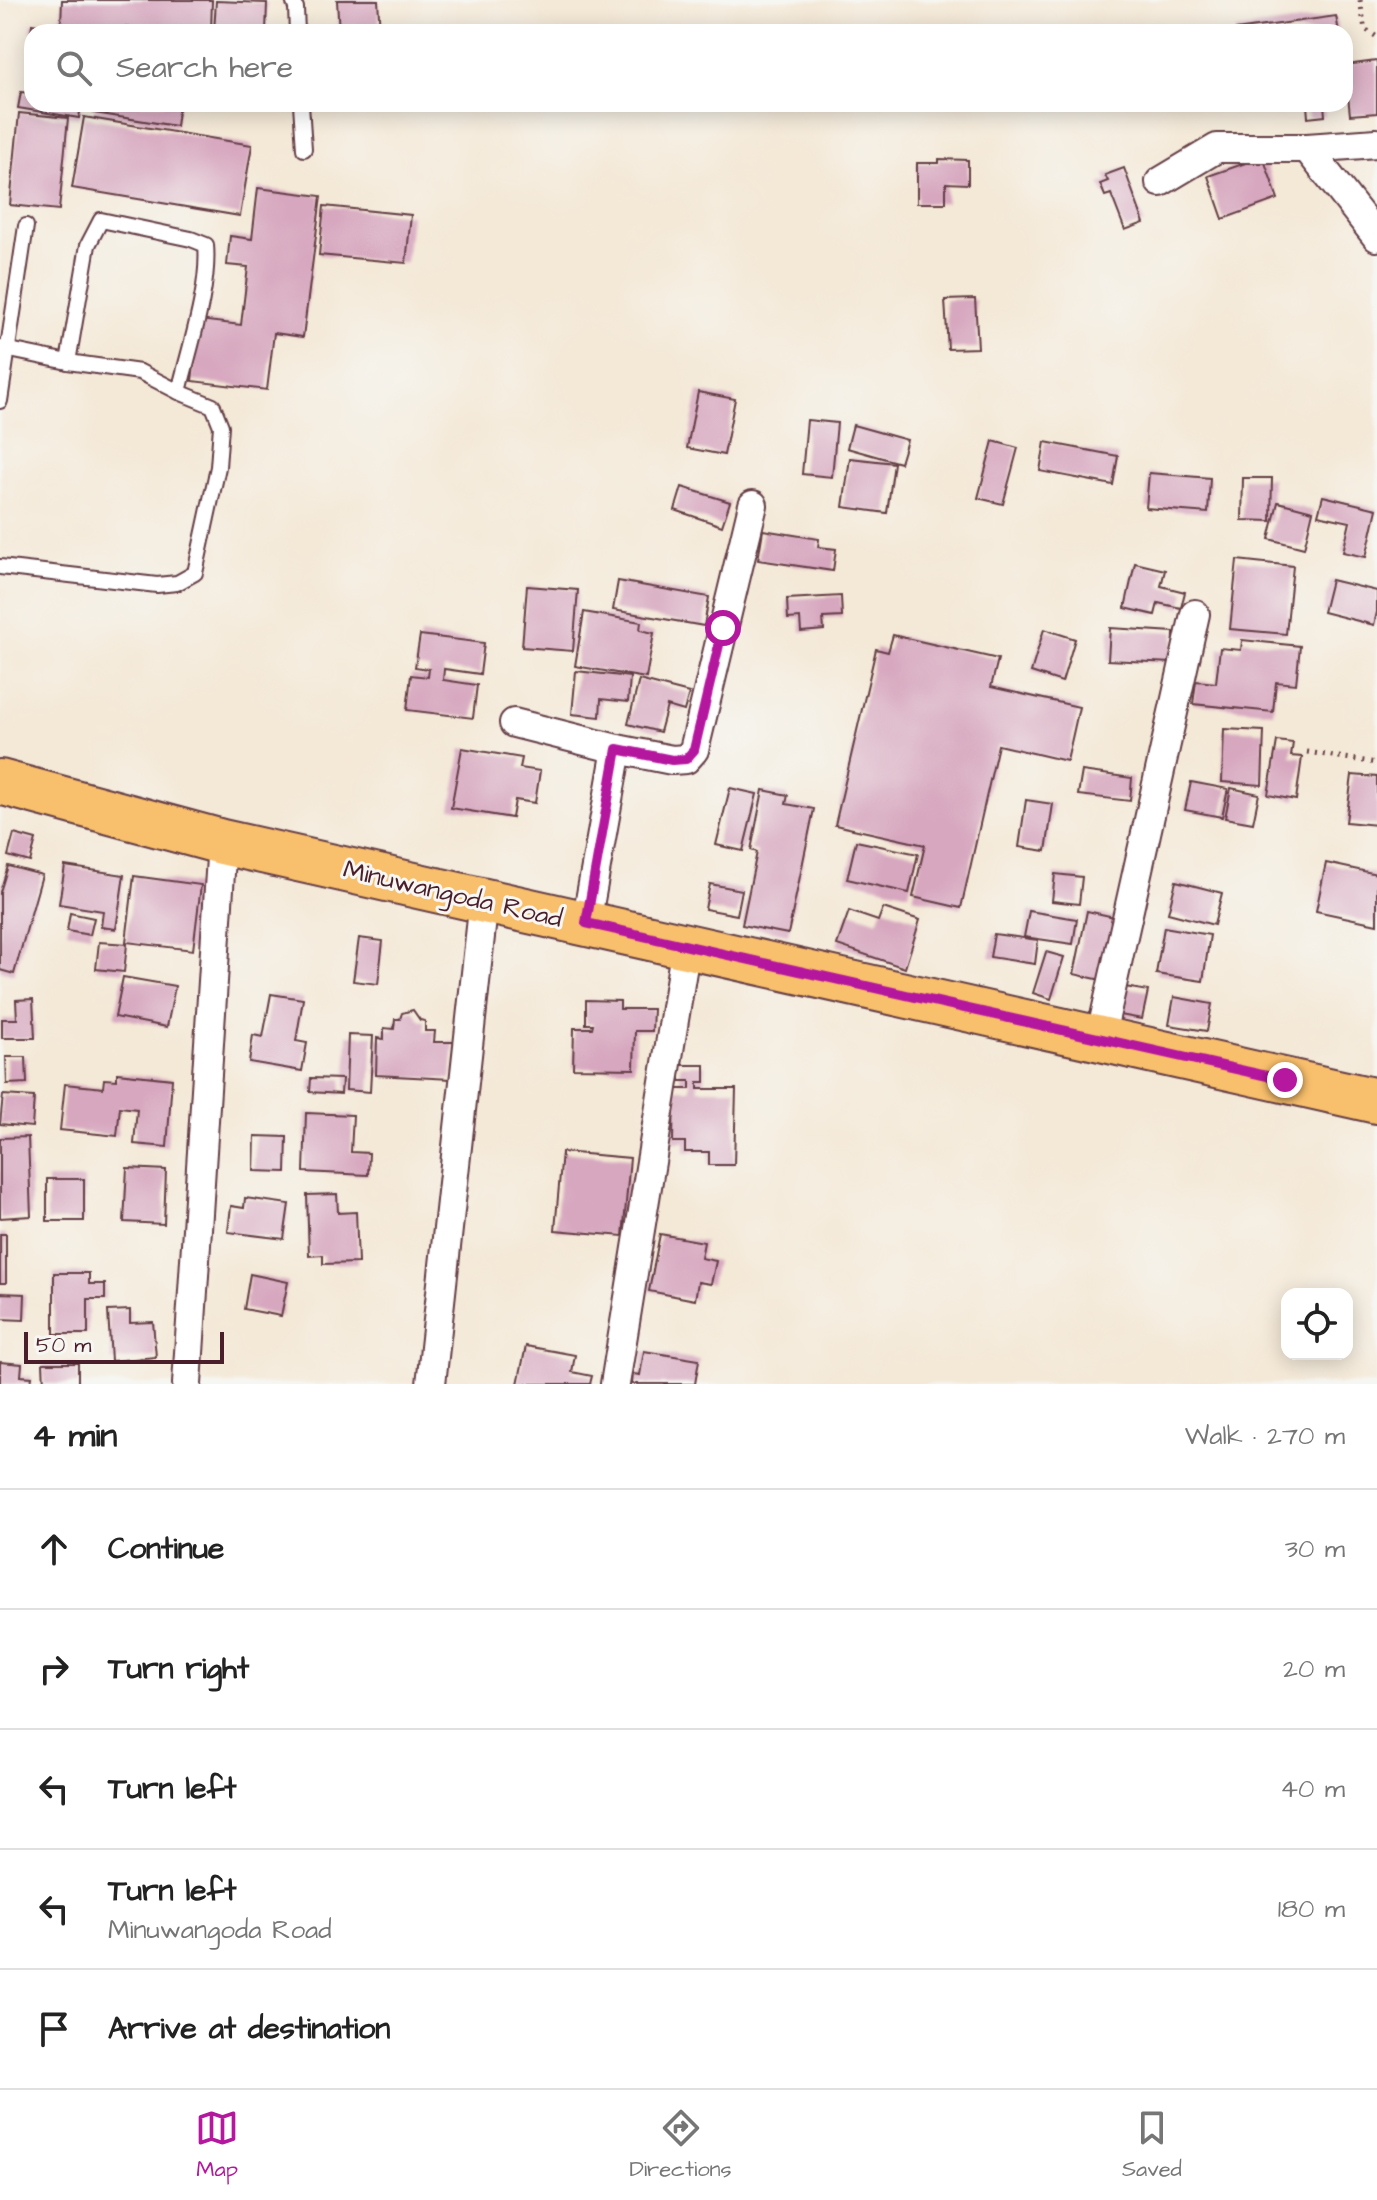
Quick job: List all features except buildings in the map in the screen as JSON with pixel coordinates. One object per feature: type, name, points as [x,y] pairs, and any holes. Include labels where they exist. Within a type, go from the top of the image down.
[{"type":"main road","name":"Minuwangoda Road","points":[[0,782],[222,842],[1377,1101]]},
{"type":"street","points":[[1160,182],[1217,148],[1307,148],[1377,143]]},
{"type":"street","points":[[1307,148],[1377,237]]},
{"type":"street","points":[[514,723],[617,749],[672,760],[686,759],[694,750],[753,505]]},
{"type":"street","points":[[1100,1039],[1195,614]]},
{"type":"street","points":[[586,923],[617,749]]},
{"type":"street","points":[[187,1384],[222,842]]},
{"type":"street","points":[[431,1384],[484,900]]},
{"type":"street","points":[[615,1384],[686,946]]},
{"type":"lane","points":[[293,0],[297,24]]},
{"type":"lane","points":[[302,112],[304,149]]},
{"type":"lane","points":[[68,362],[88,245],[101,220],[191,239],[206,245],[208,262],[179,392]]},
{"type":"lane","points":[[0,401],[4,349],[26,226]]},
{"type":"lane","points":[[0,567],[157,585],[177,583],[195,573],[218,467],[221,426],[213,406],[140,372],[4,349]]},
{"type":"path","points":[[1360,0],[1365,29],[1377,37]]},
{"type":"path","points":[[1307,752],[1377,763]]},
{"type":"route","points":[[723,628],[694,750],[686,759],[672,760],[617,749],[586,923],[1285,1080]]}]
